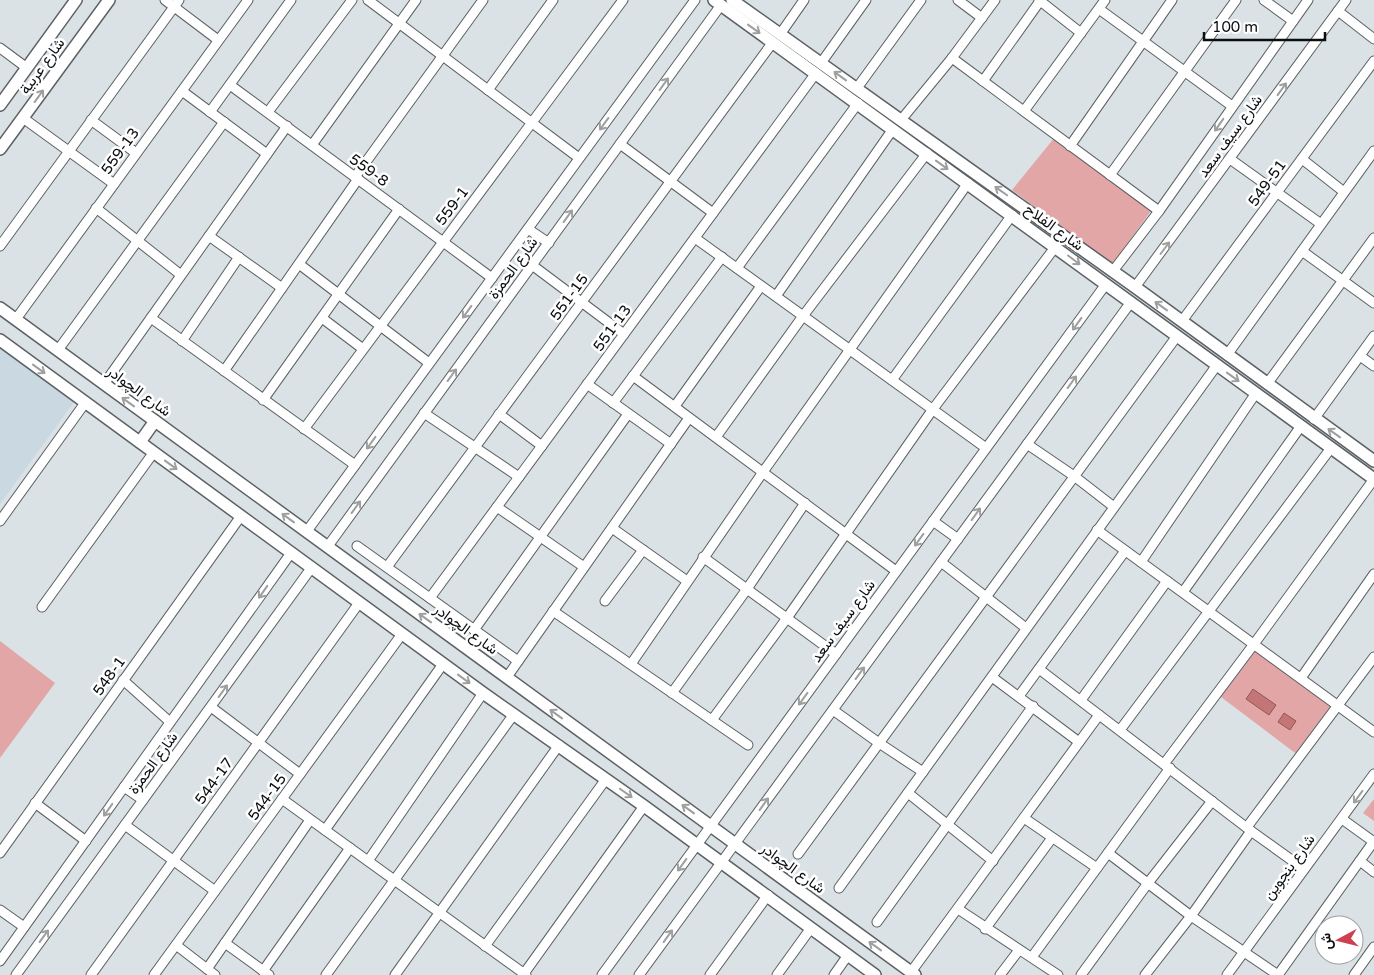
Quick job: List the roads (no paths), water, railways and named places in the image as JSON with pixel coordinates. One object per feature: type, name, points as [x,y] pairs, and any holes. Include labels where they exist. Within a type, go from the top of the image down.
[{"type":"main road","name":"شارع عربية","points":[[0,105],[76,0]]},
{"type":"main road","name":"شارع عربية","points":[[0,149],[109,0]]},
{"type":"main road","name":"شارع الفلاح","points":[[723,2],[818,68],[858,104],[1056,246],[1374,479]]},
{"type":"main road","name":"شارع الفلاح","points":[[818,68],[857,88],[1374,461]]},
{"type":"main road","name":"شارع الچوادر","points":[[0,308],[913,974]]},
{"type":"main road","points":[[0,340],[443,664],[768,895],[875,975]]},
{"type":"main road","points":[[140,442],[155,421]]},
{"type":"street","points":[[165,0],[176,3],[218,40]]},
{"type":"street","name":"559-13","points":[[16,319],[248,0]]},
{"type":"street","points":[[210,112],[291,0]]},
{"type":"street","points":[[268,112],[352,0]]},
{"type":"street","points":[[312,145],[416,0]]},
{"type":"street","points":[[224,371],[483,0]]},
{"type":"street","points":[[488,90],[553,0]]},
{"type":"street","name":"559-1","points":[[304,429],[623,0]]},
{"type":"street","name":"شارع الحمزة","points":[[307,531],[695,0]]},
{"type":"street","name":"551-15","points":[[387,567],[804,0]]},
{"type":"street","name":"551-13","points":[[430,598],[695,238],[866,0]]},
{"type":"street","points":[[857,88],[921,0]]},
{"type":"street","points":[[958,0],[982,18]]},
{"type":"street","points":[[901,120],[952,58],[995,0]]},
{"type":"street","points":[[982,81],[1040,0],[1081,33]]},
{"type":"street","points":[[1024,111],[1105,0]]},
{"type":"street","points":[[1070,146],[1172,0]]},
{"type":"street","points":[[1110,175],[1236,0]]},
{"type":"street","points":[[1264,0],[1293,21]]},
{"type":"street","name":"شارع سيف سعد","points":[[1113,271],[1159,211],[1308,0]]},
{"type":"street","points":[[373,1],[443,56],[580,158]]},
{"type":"street","name":"شارع سيف سعد","points":[[1135,287],[1344,1]]},
{"type":"street","name":"شارع الحمزة","points":[[328,546],[723,2]]},
{"type":"street","points":[[0,246],[176,3]]},
{"type":"street","points":[[1099,9],[1232,106]]},
{"type":"street","points":[[1338,11],[1374,39]]},
{"type":"street","points":[[0,48],[27,68]]},
{"type":"street","points":[[952,58],[1159,211]]},
{"type":"street","name":"549-51","points":[[1182,321],[1374,61]]},
{"type":"street","name":"559-8","points":[[230,85],[492,278]]},
{"type":"street","points":[[182,91],[267,154]]},
{"type":"street","points":[[737,268],[858,104]]},
{"type":"street","points":[[23,118],[114,184]]},
{"type":"street","points":[[91,120],[136,153]]},
{"type":"street","points":[[58,350],[224,122]]},
{"type":"street","points":[[104,384],[287,126]]},
{"type":"street","points":[[776,296],[893,129]]},
{"type":"street","points":[[620,144],[713,213]]},
{"type":"street","points":[[1227,355],[1374,151]]},
{"type":"street","points":[[716,437],[804,316],[927,153]]},
{"type":"street","points":[[1230,159],[1321,224]]},
{"type":"street","points":[[1302,159],[1344,192]]},
{"type":"street","points":[[631,664],[703,557],[968,183]]},
{"type":"street","points":[[96,208],[182,275]]},
{"type":"street","points":[[263,400],[399,209]]},
{"type":"street","points":[[892,380],[1012,215]]},
{"type":"street","points":[[528,229],[548,243]]},
{"type":"street","points":[[209,236],[282,288]]},
{"type":"street","points":[[695,238],[986,448]]},
{"type":"street","points":[[1267,384],[1374,238]]},
{"type":"street","points":[[712,720],[787,618],[933,409],[1056,246]]},
{"type":"street","points":[[1302,251],[1374,303]]},
{"type":"street","points":[[182,341],[239,257]]},
{"type":"street","points":[[613,403],[722,257]]},
{"type":"street","points":[[299,264],[429,363]]},
{"type":"street","points":[[532,265],[624,334]]},
{"type":"street","name":"شارع سيف سعد","points":[[602,975],[1106,284]]},
{"type":"street","points":[[675,406],[761,286]]},
{"type":"street","points":[[639,975],[1131,302]]},
{"type":"street","points":[[151,318],[355,466]]},
{"type":"street","points":[[322,318],[363,349]]},
{"type":"street","points":[[798,854],[1177,336]]},
{"type":"street","points":[[1314,419],[1374,336]]},
{"type":"street","points":[[1360,356],[1374,366]]},
{"type":"street","points":[[839,888],[1217,364]]},
{"type":"street","points":[[633,376],[896,571]]},
{"type":"street","points":[[587,384],[671,444]]},
{"type":"street","points":[[1141,562],[1256,393]]},
{"type":"street","points":[[0,521],[86,403]]},
{"type":"street","points":[[424,413],[519,477]]},
{"type":"street","points":[[499,414],[542,446]]},
{"type":"street","points":[[474,630],[628,414]]},
{"type":"street","points":[[506,677],[689,418]]},
{"type":"street","points":[[1183,592],[1301,426]]},
{"type":"street","points":[[1027,444],[1114,506]]},
{"type":"street","points":[[1120,730],[1332,448]]},
{"type":"street","points":[[42,607],[154,452]]},
{"type":"street","points":[[1032,957],[1108,853],[1254,644],[1374,479]]},
{"type":"street","points":[[672,692],[747,589],[805,503]]},
{"type":"street","points":[[497,507],[584,567]]},
{"type":"street","name":"548-1","points":[[0,853],[241,516]]},
{"type":"street","points":[[933,521],[958,539]]},
{"type":"street","points":[[612,528],[687,581]]},
{"type":"street","points":[[1097,530],[1374,732]]},
{"type":"street","points":[[357,546],[518,662]]},
{"type":"street","points":[[605,601],[643,550]]},
{"type":"street","points":[[1019,696],[1125,551]]},
{"type":"street","name":"شارع الحمزة","points":[[0,961],[291,553]]},
{"type":"street","points":[[703,557],[836,654]]},
{"type":"street","points":[[941,562],[1026,628]]},
{"type":"street","name":"شارع الحمزة","points":[[16,975],[312,568]]},
{"type":"street","points":[[1301,678],[1374,574]]},
{"type":"street","points":[[1081,700],[1167,581]]},
{"type":"street","name":"544-17","points":[[91,975],[359,603]]},
{"type":"street","points":[[553,611],[748,745]]},
{"type":"street","name":"544-15","points":[[154,975],[402,634]]},
{"type":"street","points":[[1145,975],[1191,916],[1249,829],[1374,657]]},
{"type":"street","points":[[325,830],[443,664]]},
{"type":"street","points":[[1040,669],[1304,870]]},
{"type":"street","points":[[992,677],[1079,742]]},
{"type":"street","points":[[124,680],[170,722]]},
{"type":"street","points":[[368,861],[483,693]]},
{"type":"street","points":[[877,922],[1032,706]]},
{"type":"street","points":[[211,707],[300,774]]},
{"type":"street","points":[[833,710],[923,772]]},
{"type":"street","points":[[326,975],[514,714]]},
{"type":"street","points":[[913,974],[993,860],[1099,715]]},
{"type":"street","points":[[395,975],[559,745]]},
{"type":"street","name":"شارع بنجوين","points":[[1227,975],[1374,774]]},
{"type":"street","points":[[485,946],[606,779]]},
{"type":"street","points":[[124,787],[143,800]]},
{"type":"street","points":[[908,793],[993,860]]},
{"type":"street","points":[[282,799],[524,975],[644,806]]},
{"type":"street","points":[[1081,975],[1212,801]]},
{"type":"street","points":[[35,803],[86,841]]},
{"type":"street","points":[[1024,818],[1096,868]]},
{"type":"street","points":[[1108,853],[1191,916],[1278,975],[1374,842],[1342,819]]},
{"type":"street","points":[[207,969],[310,820]]},
{"type":"street","points":[[125,825],[215,891]]},
{"type":"street","points":[[985,929],[1052,838]]},
{"type":"street","points":[[225,943],[266,973],[350,848]]},
{"type":"street","points":[[1360,861],[1374,872]]},
{"type":"street","points":[[710,975],[768,895]]},
{"type":"street","points":[[958,909],[985,929],[1058,975]]},
{"type":"street","points":[[0,910],[24,927]]},
{"type":"street","points":[[777,975],[811,928]]},
{"type":"street","points":[[176,945],[215,975]]},
{"type":"street","points":[[1354,975],[1374,947]]},
{"type":"street","points":[[1000,975],[1019,950]]},
{"type":"street","points":[[834,975],[848,955]]}]
